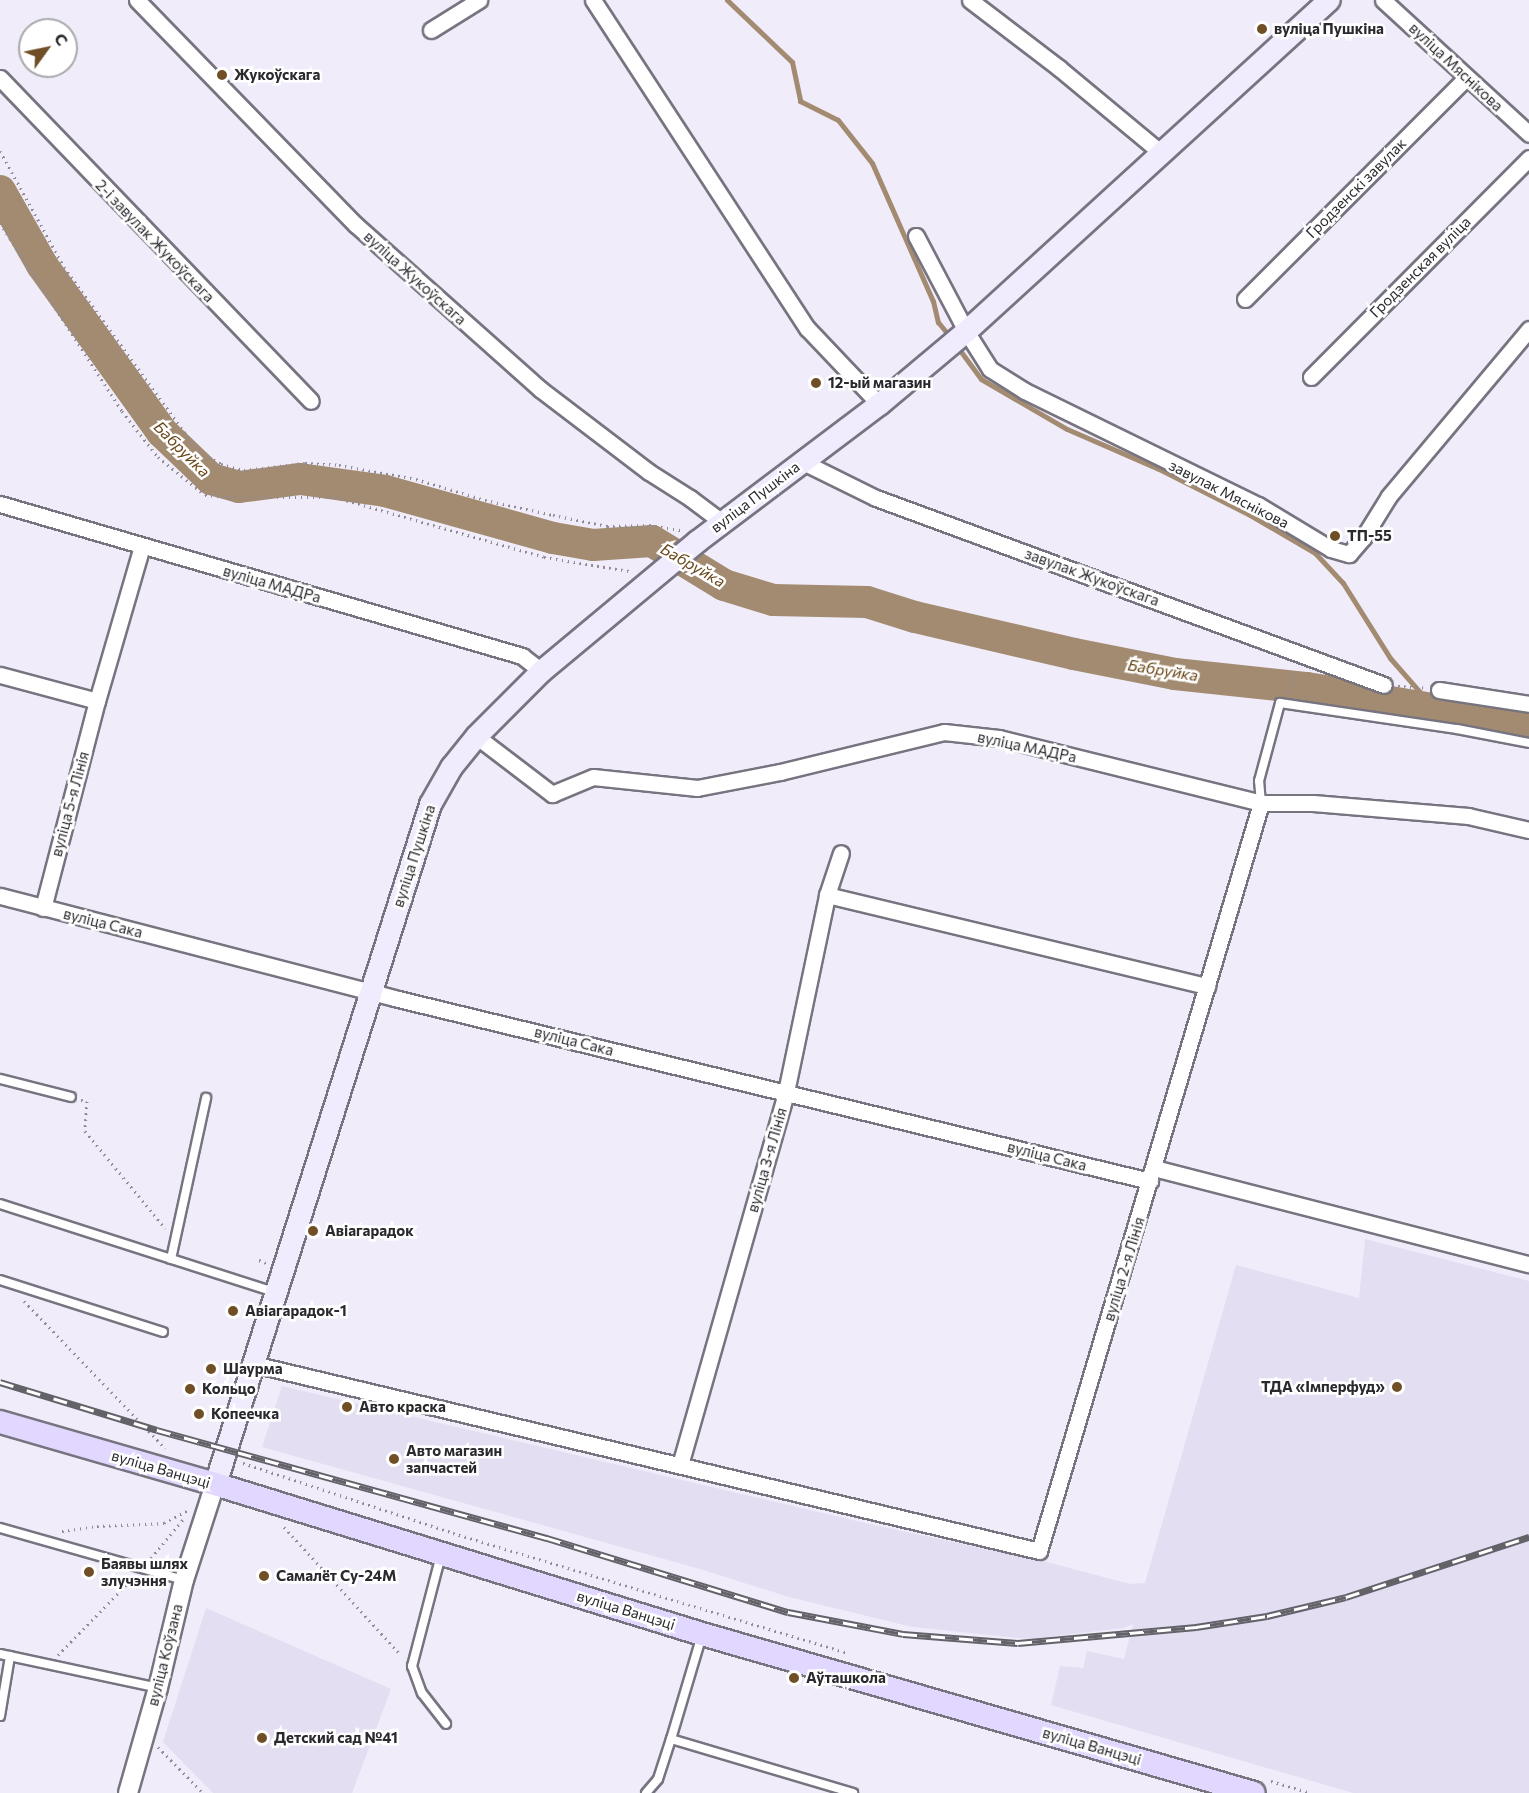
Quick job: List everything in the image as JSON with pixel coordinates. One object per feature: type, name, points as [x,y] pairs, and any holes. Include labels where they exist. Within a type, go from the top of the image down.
[{"type":"main road","name":"вуліца Пушкіна","points":[[215,1484],[430,804],[451,767],[476,736],[638,578],[691,536],[722,522],[879,404],[957,338],[1329,0]]},
{"type":"main road","name":"вуліца Ванцэці","points":[[0,1422],[215,1484],[702,1634],[1221,1788],[1254,1793]]},
{"type":"street","name":"вуліца Жукоўскага","points":[[137,0],[365,233],[540,389],[648,472],[690,498],[722,522]]},
{"type":"street","points":[[430,30],[479,0]]},
{"type":"street","points":[[593,0],[807,328],[879,404]]},
{"type":"street","points":[[970,0],[1059,68],[1160,152]]},
{"type":"street","name":"вуліца Мяснікова","points":[[1383,0],[1529,134]]},
{"type":"street","name":"2-і завулак Жукоўскага","points":[[0,78],[311,401]]},
{"type":"street","name":"Гродзенскі завулак","points":[[1245,298],[1466,78]]},
{"type":"street","name":"Гродзенская вуліца","points":[[1311,377],[1529,158]]},
{"type":"street","name":"завулак Мяснікова","points":[[916,236],[957,338],[990,369],[1025,391],[1258,505],[1331,549],[1349,554],[1363,538],[1389,496],[1529,329]]},
{"type":"street","name":"завулак Жукоўскага","points":[[803,462],[876,498],[1384,685]]},
{"type":"street","name":"вуліца МАДРа","points":[[0,504],[522,656],[541,671]]},
{"type":"street","name":"вуліца 5-я Лінія","points":[[43,908],[97,701],[142,546]]},
{"type":"street","points":[[0,675],[97,701]]},
{"type":"street","points":[[1433,689],[1529,704]]},
{"type":"street","name":"вуліца МАДРа","points":[[476,736],[552,794],[593,777],[697,788],[780,772],[944,732],[999,738],[1261,803],[1313,803],[1468,816],[1529,830]]},
{"type":"street","name":"вуліца 2-я Лінія","points":[[680,1465],[1039,1551],[1261,803]]},
{"type":"street","name":"вуліца 3-я Лінія","points":[[680,1465],[786,1092],[827,895],[841,853]]},
{"type":"street","points":[[827,895],[1207,986]]},
{"type":"street","name":"вуліца Сака","points":[[0,896],[371,992],[786,1092],[1152,1174],[1529,1264]]},
{"type":"street","points":[[253,1364],[680,1465]]},
{"type":"street","name":"вуліца Коўзана","points":[[128,1793],[158,1688],[184,1580],[215,1484]]},
{"type":"lane","points":[[1261,803],[1259,781],[1280,703],[1457,729],[1529,743]]},
{"type":"lane","points":[[0,1079],[71,1097]]},
{"type":"lane","points":[[171,1258],[206,1098]]},
{"type":"lane","points":[[0,1204],[275,1292]]},
{"type":"lane","points":[[3,1282],[163,1332]]},
{"type":"lane","points":[[0,1528],[184,1580]]},
{"type":"lane","points":[[441,1554],[412,1666],[422,1692],[446,1724]]},
{"type":"lane","points":[[646,1793],[658,1779],[702,1634]]},
{"type":"lane","points":[[0,1654],[158,1688]]},
{"type":"lane","points":[[0,1716],[10,1656]]},
{"type":"lane","points":[[671,1739],[853,1793]]},
{"type":"path","points":[[0,151],[64,267],[198,451],[221,464],[244,470],[305,463],[339,465],[416,478],[485,500],[585,522],[607,526],[649,525],[691,536]]},
{"type":"path","points":[[0,223],[122,411],[158,457],[205,495],[335,497],[544,557],[638,578]]},
{"type":"path","points":[[1290,692],[1296,663]]},
{"type":"path","points":[[1401,686],[1433,689]]},
{"type":"path","points":[[71,1097],[87,1101],[85,1131],[175,1240]]},
{"type":"path","points":[[3,1282],[172,1455]]},
{"type":"path","points":[[243,1463],[453,1533],[850,1654]]},
{"type":"path","points":[[30,1536],[97,1526],[164,1523],[194,1507],[142,1568],[50,1663]]},
{"type":"path","points":[[283,1526],[412,1666]]},
{"type":"path","points":[[145,1732],[203,1793]]},
{"type":"shaded area","points":[[1365,1239],[1529,1281],[1529,1793],[1353,1793],[1051,1705],[1060,1666],[1083,1668],[1087,1651],[1124,1659],[1133,1624],[1124,1628],[1028,1639],[912,1627],[789,1597],[700,1569],[262,1447],[282,1386],[874,1525],[1047,1562],[1130,1584],[1145,1583],[1236,1265],[1359,1298]]},
{"type":"shaded area","points":[[206,1608],[391,1689],[352,1793],[213,1793],[163,1742]]},
{"type":"waterway","points":[[727,0],[792,62],[800,101],[838,120],[872,163],[933,301],[938,322],[950,337]]},
{"type":"waterway","name":"Бабруйка","points":[[0,191],[42,265],[162,432],[211,479],[239,487],[300,479],[385,491],[553,538],[593,545],[652,541],[724,585],[773,600],[867,602],[915,617],[1074,654],[1175,674],[1307,688],[1529,725]]},
{"type":"waterway","points":[[956,345],[981,379],[1067,429],[1159,469],[1250,515],[1315,553],[1343,583],[1390,658],[1434,708]]},
{"type":"railway","points":[[0,1382],[157,1430],[547,1538],[788,1612],[903,1634],[1018,1643],[1196,1627],[1267,1616],[1346,1597],[1529,1537]]},
{"type":"place","name":"вуліца Пушкіна","points":[[1262,29]]},
{"type":"place","name":"Жукоўскага","points":[[222,75]]},
{"type":"place","name":"12-ый магазин","points":[[816,383]]},
{"type":"place","name":"ТП-55","points":[[1335,536]]},
{"type":"place","name":"Авіагарадок","points":[[313,1231]]},
{"type":"place","name":"Авіагарадок-1","points":[[233,1311]]},
{"type":"place","name":"Шаурма","points":[[211,1369]]},
{"type":"place","name":"ТДА «Імперфуд»","points":[[1397,1387]]},
{"type":"place","name":"Кольцо","points":[[190,1389]]},
{"type":"place","name":"Авто краска","points":[[347,1407]]},
{"type":"place","name":"Копеечка","points":[[199,1414]]},
{"type":"place","name":"Авто магазин запчастей","points":[[394,1459]]},
{"type":"place","name":"Баявы шлях злучэння","points":[[89,1572]]},
{"type":"place","name":"Самалёт Су-24М","points":[[264,1576]]},
{"type":"place","name":"Аўташкола","points":[[794,1678]]},
{"type":"place","name":"Детский сад №41","points":[[262,1738]]}]
